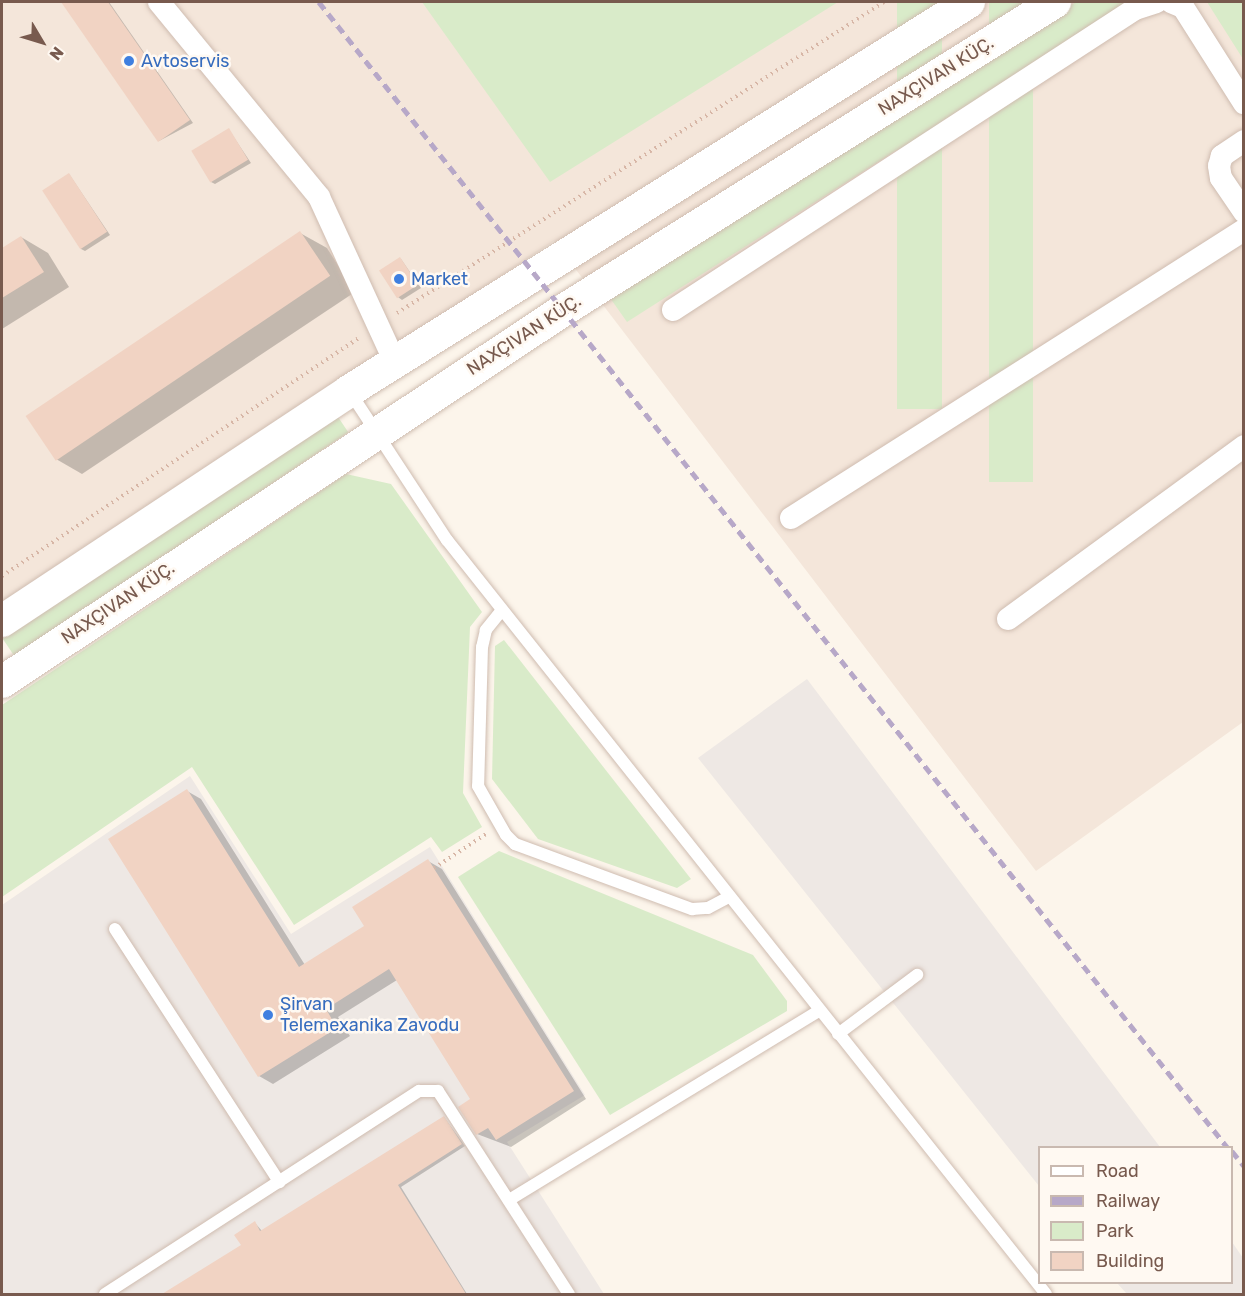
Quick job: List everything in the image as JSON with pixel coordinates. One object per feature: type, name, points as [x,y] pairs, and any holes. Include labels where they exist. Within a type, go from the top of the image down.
[{"type":"main road","points":[[2,621],[349,391],[969,2]]},
{"type":"main road","points":[[2,682],[374,432],[1055,2]]},
{"type":"street","points":[[159,2],[313,189],[382,323],[395,362]]},
{"type":"street","points":[[673,310],[1135,9],[1156,2]]},
{"type":"street","points":[[1171,2],[1183,7],[1244,104]]},
{"type":"street","points":[[1244,141],[1222,156],[1219,165],[1221,178],[1244,212]]},
{"type":"street","points":[[791,519],[1244,230]]},
{"type":"street","points":[[1008,619],[1244,446]]},
{"type":"lane","points":[[349,391],[374,432],[502,610],[1046,1294]]},
{"type":"lane","points":[[502,610],[486,630],[482,646],[478,786],[499,825],[515,844],[692,909],[708,908],[729,897]]},
{"type":"lane","points":[[115,930],[279,1182]]},
{"type":"lane","points":[[838,1034],[917,975]]},
{"type":"lane","points":[[509,1200],[819,1011]]},
{"type":"lane","points":[[105,1294],[419,1091],[438,1090],[569,1294]]},
{"type":"path","points":[[2,576],[382,323],[884,2]]},
{"type":"path","points":[[434,868],[499,825]]},
{"type":"shaded area","points":[[2,2],[1243,2],[1243,722],[1036,871],[554,241],[2,606]]},
{"type":"shaded area","points":[[807,679],[1159,1146],[1038,1146],[1038,1185],[698,758]]},
{"type":"shaded area","name":"Şirvan Telemexanika Zavodu","points":[[190,776],[291,934],[430,847],[585,1095],[507,1142],[604,1294],[2,1294],[2,905]]},
{"type":"shaded area","points":[[1233,1243],[1243,1258],[1243,1294],[1127,1294],[1118,1284],[1233,1284]]},
{"type":"green space","points":[[422,2],[838,2],[550,182]]},
{"type":"green space","points":[[897,2],[942,2],[942,409],[897,409]]},
{"type":"green space","points":[[989,2],[1033,2],[1033,482],[989,482]]},
{"type":"green space","points":[[1076,2],[1129,2],[627,322],[608,295]]},
{"type":"green space","points":[[1207,2],[1243,2],[1243,59]]},
{"type":"green space","points":[[336,414],[348,432],[15,657],[3,639]]},
{"type":"green space","points":[[346,474],[391,484],[482,612],[470,627],[463,793],[482,827],[442,852],[431,837],[294,925],[192,767],[2,897],[2,705]]},
{"type":"green space","points":[[504,640],[691,879],[677,888],[538,839],[492,779],[495,646]]},
{"type":"green space","points":[[499,851],[753,955],[787,1001],[787,1011],[610,1115],[458,877]]},
{"type":"building","points":[[61,2],[108,2],[190,120],[158,142]]},
{"type":"building","points":[[229,128],[248,160],[210,182],[191,151]]},
{"type":"building","points":[[69,173],[107,232],[80,249],[42,190]]},
{"type":"building","points":[[300,231],[330,276],[56,461],[26,416]]},
{"type":"building","points":[[21,236],[44,272],[2,298],[2,248]]},
{"type":"building","points":[[400,257],[418,285],[397,298],[379,271]]},
{"type":"building","points":[[187,789],[299,967],[364,926],[352,907],[428,859],[574,1091],[496,1140],[488,1128],[476,1135],[458,1107],[470,1099],[389,969],[326,1009],[337,1028],[258,1077],[108,839]]},
{"type":"building","points":[[444,1116],[462,1144],[398,1185],[466,1294],[162,1294],[241,1245],[234,1235],[255,1221],[260,1231]]},
{"type":"railway","points":[[319,2],[1226,1146]]},
{"type":"railway","points":[[1233,1152],[1244,1166]]},
{"type":"place","name":"Avtoservis","points":[[129,61]]},
{"type":"place","name":"Market","points":[[399,279]]},
{"type":"place","name":"Şirvan Telemexanika Zavodu","points":[[268,1015]]}]
